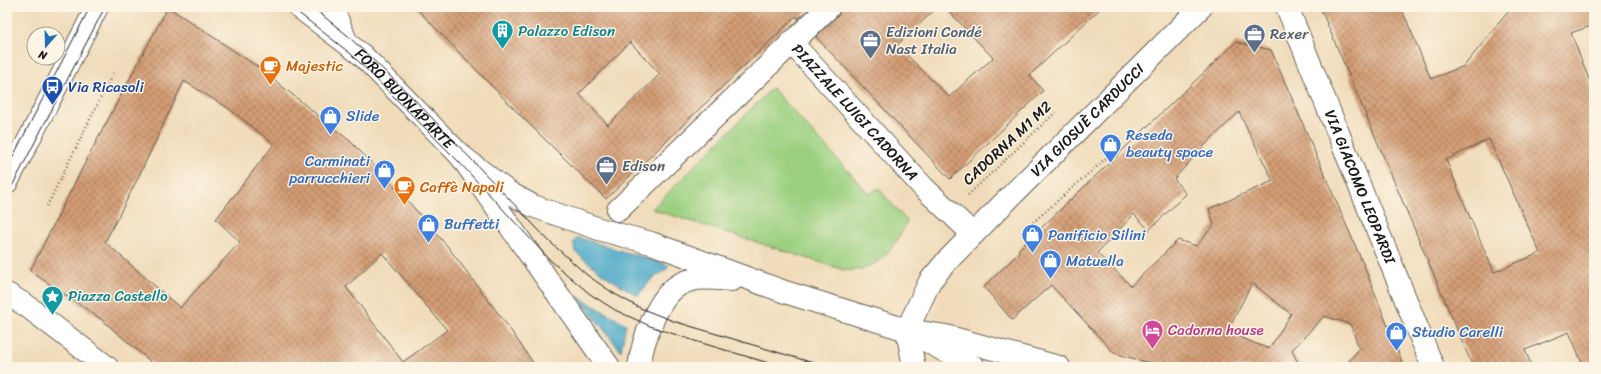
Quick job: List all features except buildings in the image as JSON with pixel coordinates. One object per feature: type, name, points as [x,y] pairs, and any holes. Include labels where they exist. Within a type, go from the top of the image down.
[{"type":"street","points":[[7,182],[97,7]]},
{"type":"street","name":"FORO BUONAPARTE","points":[[299,7],[362,55],[460,155]]},
{"type":"street","name":"FORO BUONAPARTE","points":[[332,7],[347,43]]},
{"type":"street","points":[[791,42],[829,7]]},
{"type":"street","name":"VIA GIOSUÈ CARDUCCI","points":[[973,234],[1201,7]]},
{"type":"street","name":"VIA GIACOMO LEOPARDI","points":[[1287,7],[1433,367]]},
{"type":"street","name":"PIAZZALE LUIGI CADORNA","points":[[618,210],[791,42],[924,188],[973,234]]},
{"type":"street","points":[[460,155],[508,192],[533,206],[602,230],[651,243],[785,292],[907,330],[946,336],[1059,367]]},
{"type":"street","points":[[460,155],[609,367]]},
{"type":"street","points":[[914,367],[907,330],[930,282],[946,262],[973,234]]},
{"type":"street","points":[[638,367],[641,349],[655,314],[673,289],[683,283],[705,278],[737,280],[785,292]]},
{"type":"street","points":[[7,294],[27,306],[107,367]]},
{"type":"street","points":[[907,330],[974,367]]},
{"type":"path","points":[[47,206],[113,73]]},
{"type":"path","name":"CADORNA M1 M2","points":[[968,195],[1056,112]]},
{"type":"path","points":[[1030,225],[1120,146]]},
{"type":"green space","points":[[772,88],[869,194],[878,188],[907,221],[897,240],[890,249],[883,257],[866,268],[844,270],[652,209]]},
{"type":"water","points":[[577,238],[668,265],[668,268],[650,281],[638,296],[604,275],[575,252],[573,242]]},
{"type":"water","points":[[577,296],[626,324],[621,351]]},
{"type":"tram line","points":[[7,168],[90,7]]},
{"type":"tram line","points":[[7,196],[105,7]]},
{"type":"tram line","points":[[291,7],[351,54],[458,161],[551,261],[590,294],[615,310],[650,326],[782,367]]},
{"type":"tram line","points":[[312,7],[347,35],[413,98],[550,242],[587,275],[613,293],[640,308],[673,321],[827,367]]},
{"type":"place","name":"Palazzo Edison","points":[[502,50]]},
{"type":"place","name":"Rexer","points":[[1254,54]]},
{"type":"place","name":"Edizioni Condé Nast Italia","points":[[870,60]]},
{"type":"place","name":"Majestic","points":[[270,86]]},
{"type":"place","name":"Via Ricasoli","points":[[53,106]]},
{"type":"place","name":"Slide","points":[[330,136]]},
{"type":"place","name":"Reseda beauty space","points":[[1110,164]]},
{"type":"place","name":"Edison","points":[[607,186]]},
{"type":"place","name":"Carminati parrucchieri","points":[[385,190]]},
{"type":"place","name":"Caffè Napoli","points":[[404,206]]},
{"type":"place","name":"Buffetti","points":[[429,244]]},
{"type":"place","name":"Panificio Silini","points":[[1033,254]]},
{"type":"place","name":"Matuella","points":[[1050,280]]},
{"type":"place","name":"Piazza Castello","points":[[52,316]]},
{"type":"place","name":"Cadorna house","points":[[1153,350]]},
{"type":"place","name":"Studio Carelli","points":[[1397,352]]}]
